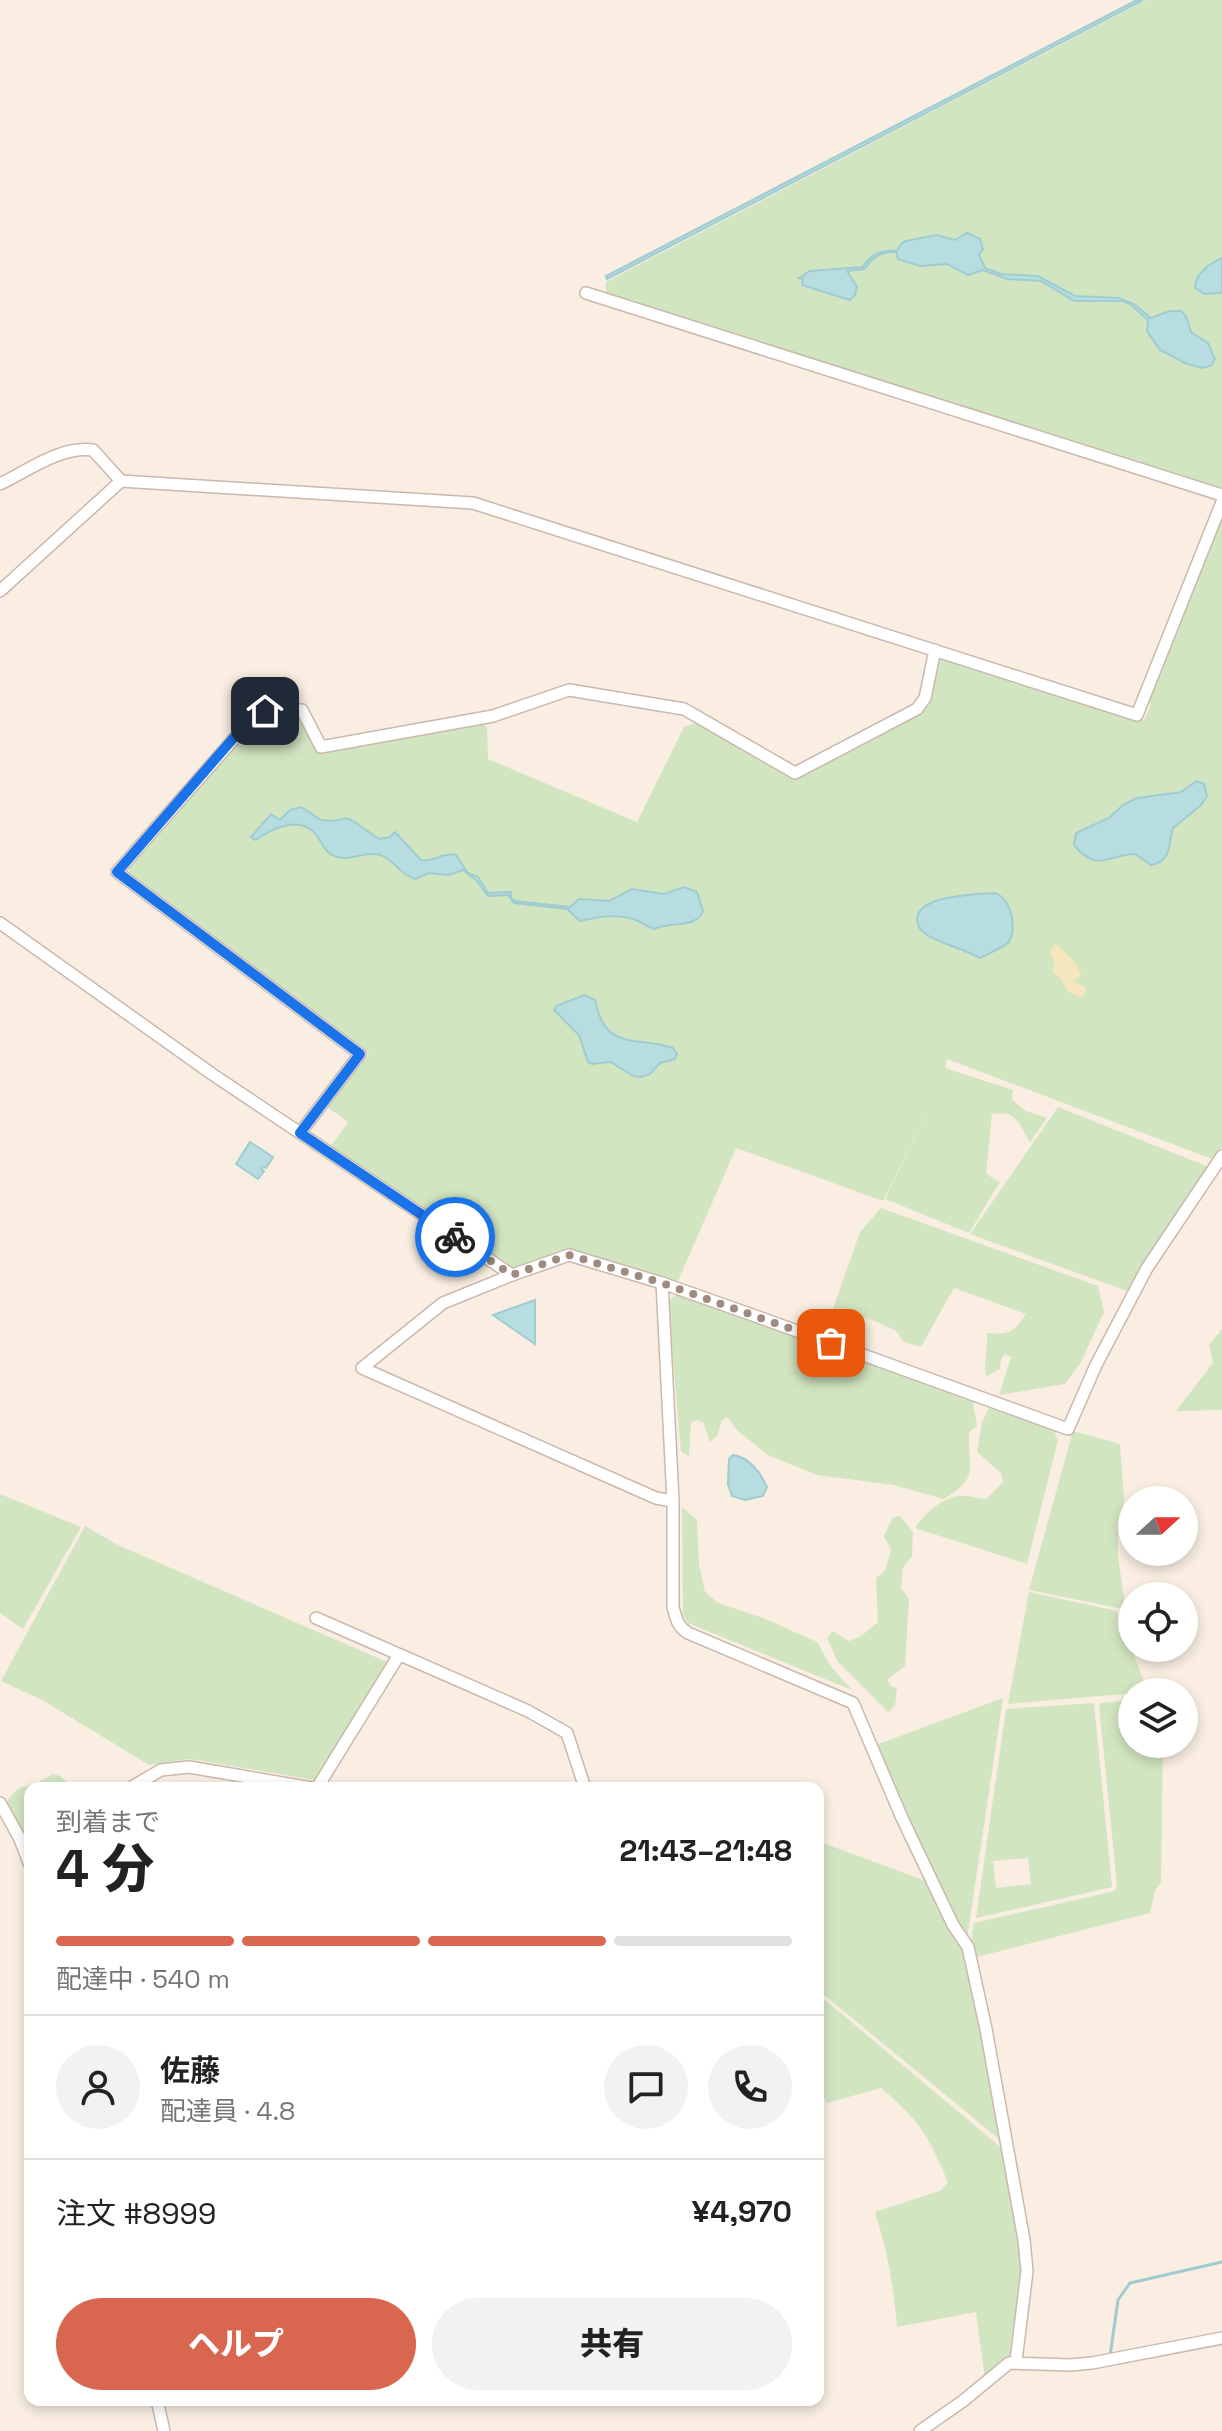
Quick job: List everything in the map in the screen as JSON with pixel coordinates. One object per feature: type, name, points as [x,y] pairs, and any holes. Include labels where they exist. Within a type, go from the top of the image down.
[{"type":"street","points":[[586,293],[1222,495]]},
{"type":"street","points":[[0,484],[77,448],[93,450],[121,481],[473,503],[1137,715],[1222,502]]},
{"type":"street","points":[[0,591],[121,481]]},
{"type":"street","points":[[300,1133],[360,1054],[117,872],[254,716],[265,711],[302,710],[321,747],[493,716],[569,690],[684,709],[795,773],[917,709],[925,698],[935,650]]},
{"type":"street","points":[[0,923],[212,1074],[512,1275]]},
{"type":"street","points":[[673,1501],[656,1498],[362,1368],[433,1308],[569,1255],[662,1283],[1068,1429],[1096,1365],[1147,1268],[1222,1156]]},
{"type":"street","points":[[662,1283],[673,1501],[673,1607],[681,1628],[853,1703],[908,1832],[953,1925],[968,1947],[1024,2240],[1027,2271],[1016,2361]]},
{"type":"street","points":[[316,1618],[528,1711],[567,1733],[583,1782]]},
{"type":"street","points":[[315,1782],[399,1655]]},
{"type":"street","points":[[140,1782],[161,1770],[189,1767],[276,1782]]},
{"type":"street","points":[[0,1803],[24,1848]]},
{"type":"street","points":[[920,2431],[1009,2363],[1081,2364],[1222,2338]]},
{"type":"street","points":[[158,2406],[164,2431]]},
{"type":"green space","points":[[1146,0],[1222,0],[1222,489],[606,295],[606,282]]},
{"type":"green space","points":[[1222,519],[1222,1147],[1212,1159],[947,1059],[945,1068],[1013,1090],[1012,1100],[1026,1111],[1047,1118],[1030,1142],[1012,1116],[992,1114],[986,1174],[1000,1182],[969,1233],[885,1199],[929,1108],[883,1201],[736,1148],[678,1281],[570,1251],[560,1251],[513,1270],[330,1147],[348,1122],[327,1107],[369,1054],[130,874],[128,867],[258,720],[266,716],[297,715],[302,718],[317,753],[481,723],[487,727],[488,759],[637,822],[684,727],[696,723],[796,780],[923,711],[930,702],[941,657],[1144,720],[1151,705],[1148,700]]},
{"type":"green space","points":[[1058,1107],[1209,1167],[1127,1291],[970,1234]]},
{"type":"green space","points":[[881,1208],[1098,1286],[1104,1312],[1080,1364],[1065,1384],[999,1395],[1011,1357],[1005,1354],[1000,1369],[986,1377],[987,1333],[1010,1331],[1026,1314],[954,1288],[921,1347],[904,1342],[895,1330],[865,1317],[843,1336],[827,1326],[860,1232]]},
{"type":"green space","points":[[677,1294],[973,1402],[977,1426],[969,1432],[970,1471],[964,1484],[944,1499],[893,1485],[817,1475],[768,1455],[737,1430],[727,1417],[722,1420],[717,1436],[710,1442],[703,1422],[697,1420],[691,1423],[689,1456],[681,1452],[668,1301]]},
{"type":"green space","points":[[1222,1329],[1222,1410],[1176,1411],[1213,1363],[1209,1345]]},
{"type":"green space","points":[[990,1406],[1054,1430],[1058,1440],[1027,1564],[915,1528],[943,1501],[958,1496],[986,1499],[1003,1482],[1001,1473],[977,1452],[982,1422]]},
{"type":"green space","points":[[1073,1431],[1120,1444],[1123,1486],[1118,1486],[1118,1566],[1122,1582],[1118,1582],[1118,1608],[1029,1590]]},
{"type":"green space","points":[[0,1494],[81,1527],[23,1629],[0,1613]]},
{"type":"green space","points":[[682,1507],[697,1520],[699,1564],[705,1592],[718,1603],[763,1618],[817,1642],[832,1668],[852,1690],[688,1623],[683,1615]]},
{"type":"green space","points":[[900,1516],[913,1532],[912,1556],[903,1568],[901,1588],[909,1599],[905,1666],[887,1680],[897,1688],[895,1706],[888,1712],[838,1662],[827,1638],[833,1631],[849,1641],[860,1637],[878,1622],[876,1578],[885,1571],[891,1550],[884,1536],[893,1517]]},
{"type":"green space","points":[[85,1526],[118,1545],[387,1662],[315,1780],[190,1759],[149,1765],[44,1701],[1,1681]]},
{"type":"green space","points":[[1029,1592],[1117,1611],[1118,1662],[1137,1662],[1143,1678],[1118,1678],[1118,1695],[1008,1704]]},
{"type":"green space","points":[[1003,1698],[967,1939],[956,1925],[873,1746]]},
{"type":"green space","points":[[1118,1701],[1118,1758],[1163,1758],[1161,1882],[1155,1891],[1150,1913],[973,1958],[970,1948],[974,1923],[1115,1891],[1117,1885],[1101,1703]]},
{"type":"green space","points":[[1094,1703],[1112,1887],[976,1918],[1006,1709]],"holes":[[[1028,1858],[1031,1884],[996,1888],[993,1861]]]},
{"type":"green space","points":[[53,1774],[67,1782],[39,1782]]},
{"type":"green space","points":[[24,1787],[24,1837],[7,1802]]},
{"type":"green space","points":[[824,1843],[931,1883],[966,1949],[1004,2143],[824,1995]]},
{"type":"green space","points":[[824,1999],[1004,2150],[1025,2274],[1014,2359],[985,2380],[976,2312],[897,2327],[889,2269],[875,2212],[942,2190],[948,2182],[935,2152],[922,2130],[881,2088],[827,2103],[824,2097]]},
{"type":"sand","points":[[1055,944],[1079,970],[1081,975],[1074,982],[1085,987],[1086,992],[1081,997],[1068,992],[1061,979],[1053,973],[1054,961],[1050,952]]},
{"type":"water","points":[[1137,0],[1143,0],[607,279],[606,276]]},
{"type":"water","points":[[967,233],[980,239],[983,249],[979,255],[985,268],[1001,274],[1038,276],[1075,296],[1119,298],[1134,304],[1151,318],[1170,311],[1181,311],[1191,332],[1208,343],[1215,359],[1212,365],[1203,368],[1187,364],[1160,350],[1147,331],[1148,320],[1130,304],[1122,301],[1074,301],[1041,281],[1007,279],[983,270],[968,275],[947,264],[920,266],[898,259],[896,252],[878,256],[865,269],[847,271],[857,287],[850,300],[802,285],[803,279],[799,278],[810,271],[863,267],[873,256],[882,252],[897,251],[906,241],[936,235],[955,240]]},
{"type":"water","points":[[1222,258],[1222,293],[1205,294],[1195,288],[1204,270]]},
{"type":"water","points":[[1197,781],[1204,784],[1207,796],[1201,805],[1173,828],[1166,856],[1158,863],[1151,865],[1135,854],[1096,860],[1074,845],[1076,833],[1109,818],[1124,804],[1137,798],[1181,792]]},
{"type":"water","points":[[301,807],[321,820],[346,818],[379,839],[390,837],[395,832],[421,860],[456,855],[468,873],[478,877],[488,893],[511,892],[511,898],[515,901],[570,907],[579,899],[609,901],[632,889],[664,894],[684,887],[697,892],[703,911],[695,920],[654,929],[636,920],[615,916],[580,921],[567,909],[514,903],[508,895],[488,896],[476,880],[463,870],[449,875],[429,873],[415,879],[380,855],[350,858],[332,855],[311,829],[303,826],[287,825],[256,840],[251,837],[271,814],[280,820],[290,810]]},
{"type":"water","points":[[995,893],[1009,908],[1013,931],[1008,943],[980,958],[933,938],[923,932],[918,924],[919,912],[926,905],[963,895]]},
{"type":"water","points":[[584,995],[595,1000],[600,1017],[614,1035],[673,1048],[677,1054],[675,1059],[660,1063],[650,1074],[641,1077],[633,1076],[611,1062],[588,1062],[579,1035],[554,1010],[556,1006]]},
{"type":"water","points":[[250,1142],[273,1157],[266,1168],[261,1168],[264,1171],[258,1179],[236,1164]]},
{"type":"water","points":[[535,1300],[535,1344],[493,1315]]},
{"type":"water","points":[[733,1455],[749,1462],[758,1471],[767,1487],[763,1496],[745,1500],[732,1496],[728,1484],[729,1459]]},
{"type":"waterway","points":[[1110,2356],[1118,2300],[1130,2283],[1222,2262]]},
{"type":"way so far","points":[[455,1237],[512,1275],[569,1255],[662,1283],[831,1343]]},
{"type":"route","points":[[265,711],[254,716],[202,772],[117,872],[360,1054],[300,1133],[455,1237]]}]
